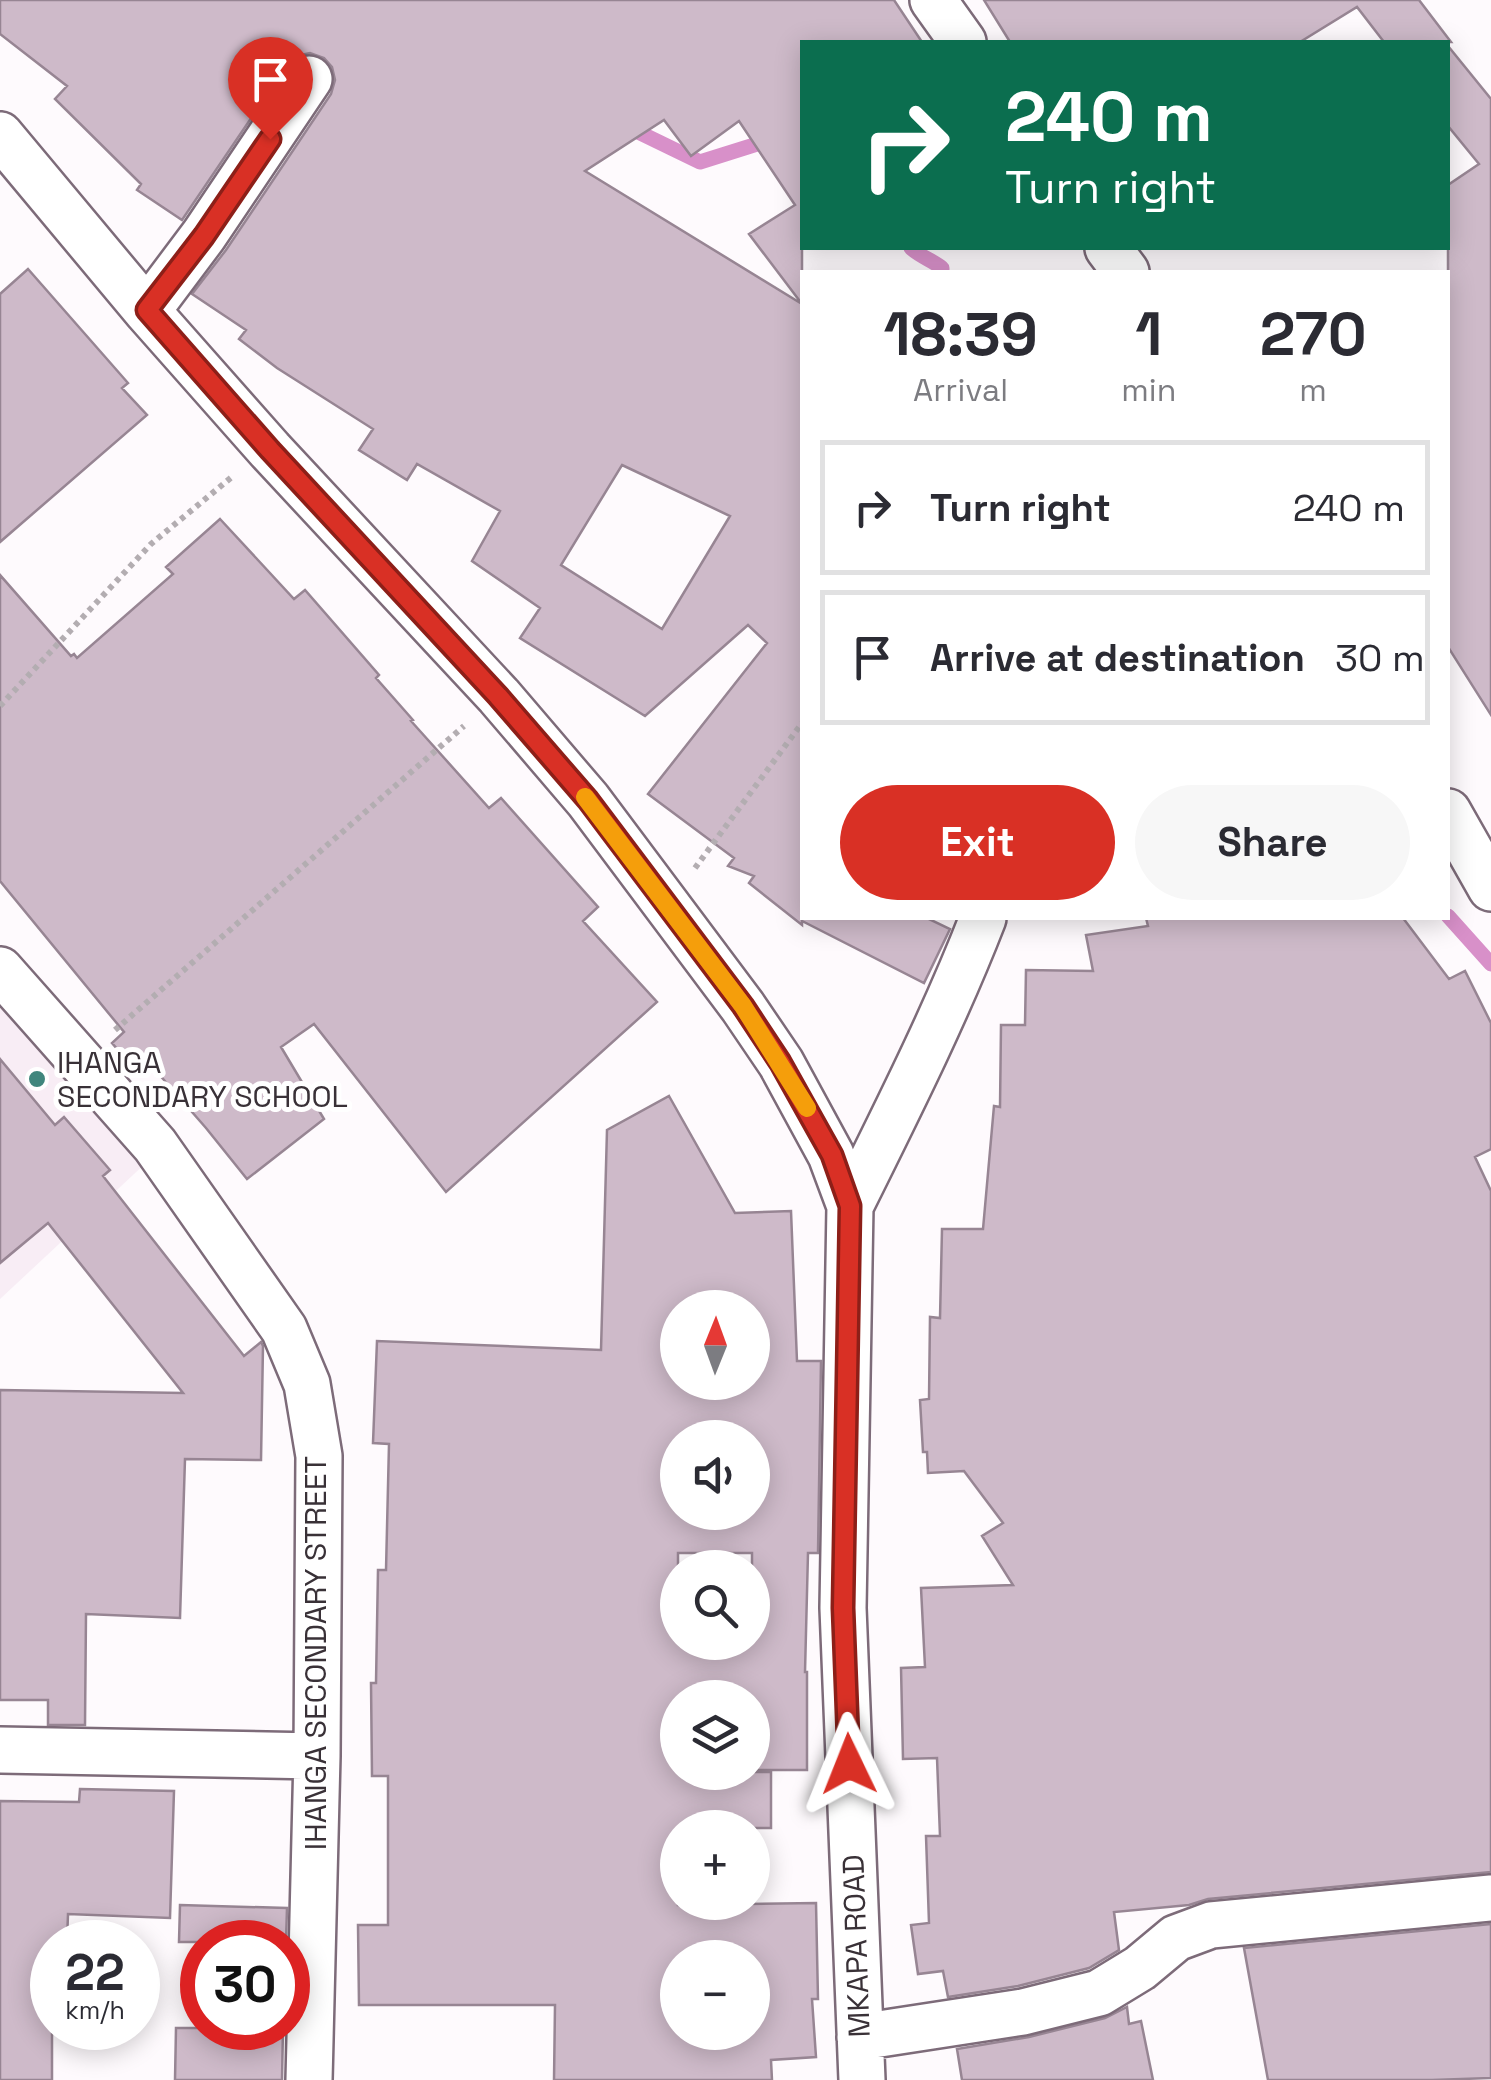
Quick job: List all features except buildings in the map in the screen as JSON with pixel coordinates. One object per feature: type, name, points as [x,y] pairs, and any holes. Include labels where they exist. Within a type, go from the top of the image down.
[{"type":"street","points":[[933,0],[962,40]]},
{"type":"street","points":[[147,310],[204,236],[309,80]]},
{"type":"street","name":"MKAPA ROAD","points":[[0,135],[270,450],[498,696],[588,800],[743,1006],[780,1062],[832,1155],[850,1206],[843,1608],[861,2059]]},
{"type":"street","points":[[1450,816],[1491,888]]},
{"type":"street","points":[[850,1206],[909,1087],[983,920]]},
{"type":"street","name":"IHANGA SECONDARY STREET","points":[[0,970],[155,1145],[284,1330],[306,1384],[319,1456],[309,2080]]},
{"type":"street","points":[[0,1750],[317,1756]]},
{"type":"street","points":[[861,2059],[1099,1992],[1140,1968],[1176,1938],[1211,1925],[1491,1898]]},
{"type":"path","points":[[0,706],[151,544],[270,450]]},
{"type":"path","points":[[80,1061],[498,696]]},
{"type":"path","points":[[667,904],[800,726]]},
{"type":"shaded area","name":"IHANGA SECONDARY SCHOOL","points":[[0,998],[149,1160],[0,1299]]},
{"type":"waterway","points":[[627,124],[700,162],[770,140],[800,162]]},
{"type":"waterway","points":[[914,250],[942,270]]},
{"type":"waterway","points":[[1450,918],[1491,964]]},
{"type":"slow traffic","points":[[585,797],[743,1006],[807,1108]]},
{"type":"place","name":"IHANGA SECONDARY SCHOOL","points":[[37,1079]]},
{"type":"route","points":[[270,139],[204,236],[147,310],[588,800],[743,1006],[812,1115],[832,1155],[850,1206],[843,1608],[849,1764]]}]
